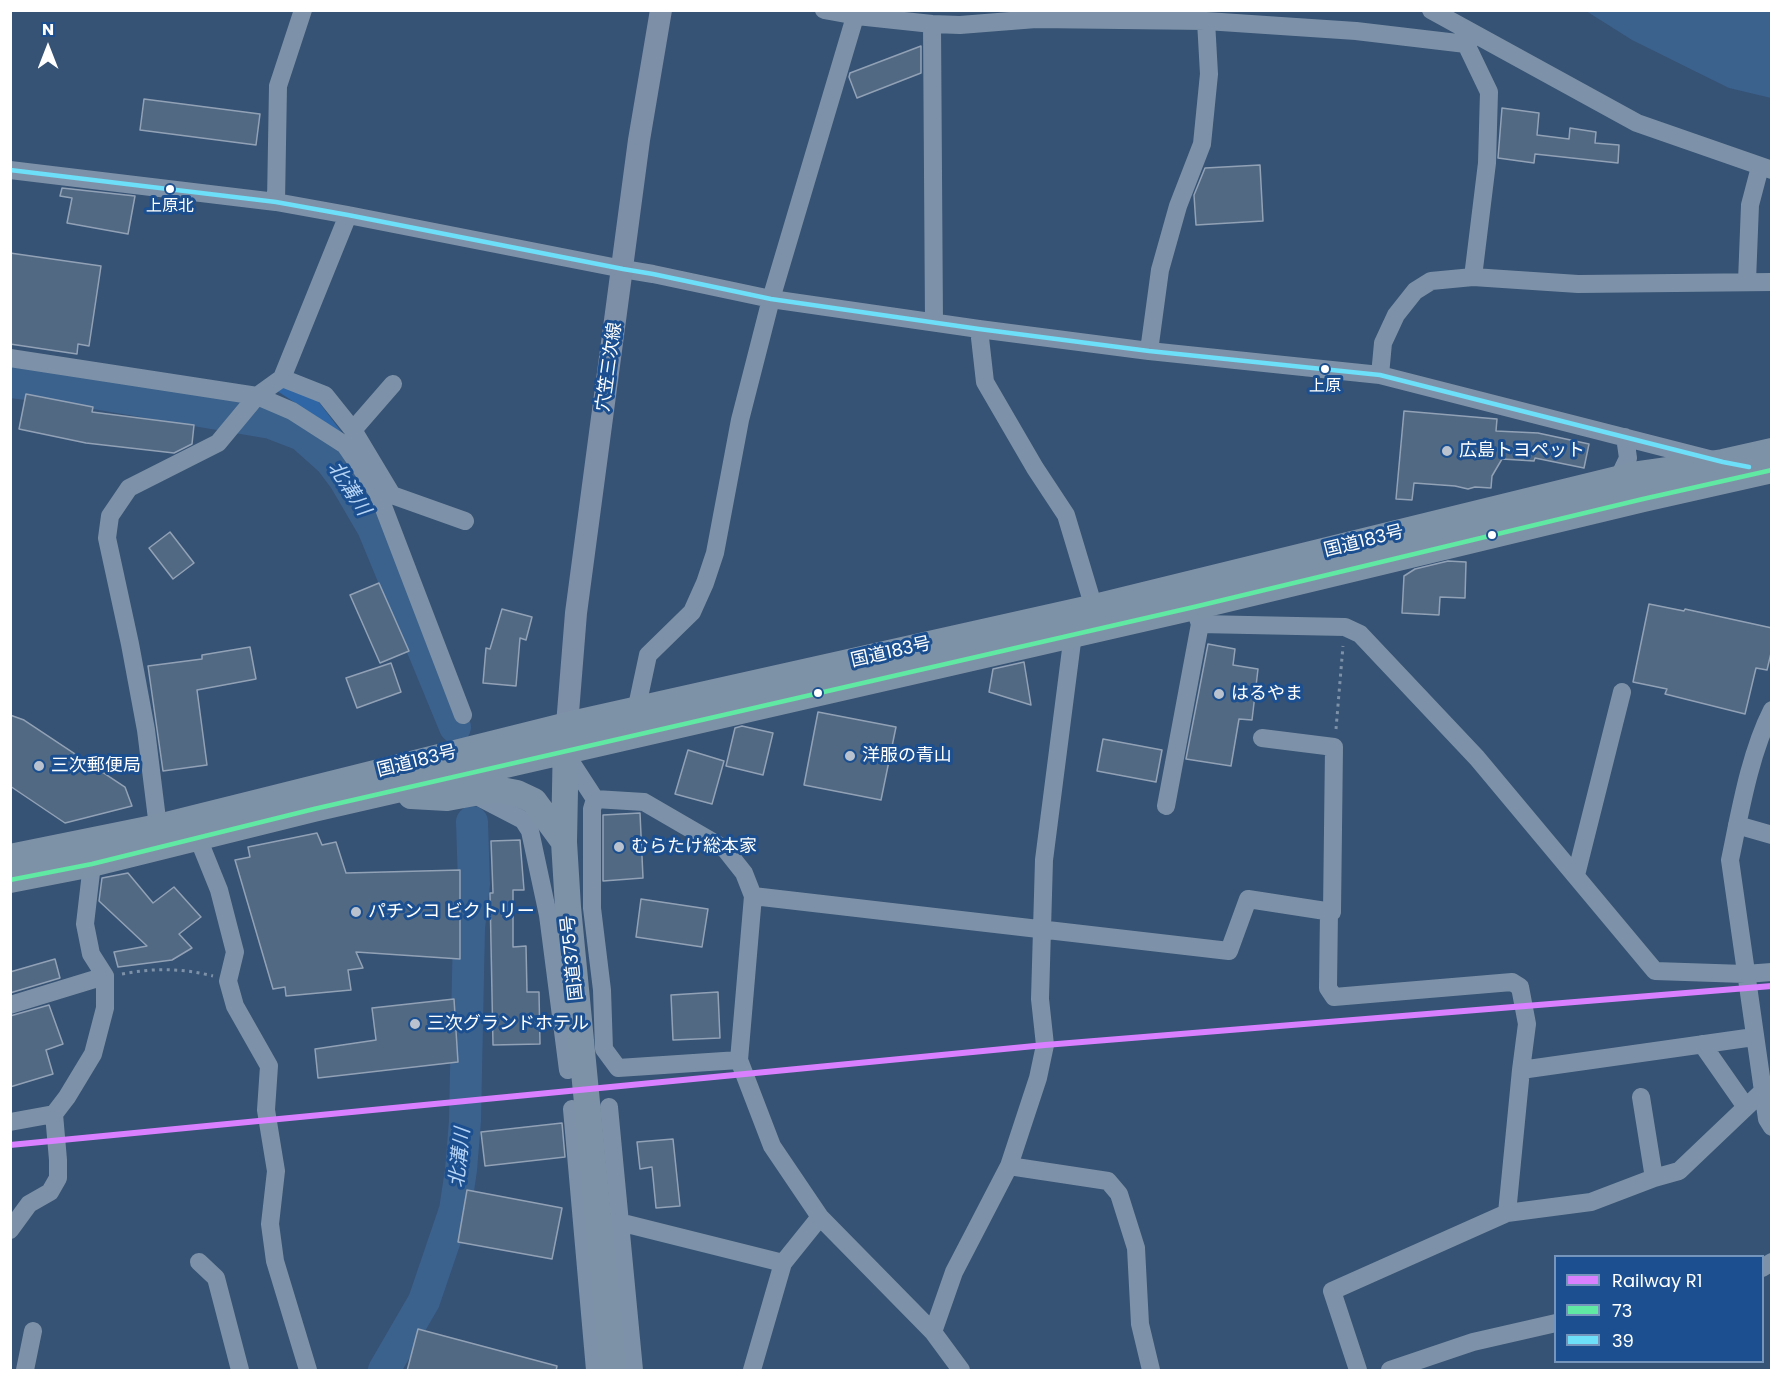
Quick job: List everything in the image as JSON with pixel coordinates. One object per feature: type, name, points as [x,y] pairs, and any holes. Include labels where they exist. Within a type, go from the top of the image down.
[{"type":"highway","name":"国道183号","points":[[10,880],[158,827],[567,725],[1097,618],[1638,474],[1723,462],[1771,466]]},
{"type":"highway","name":"国道183号","points":[[10,857],[88,853],[198,838],[1073,634],[1097,618],[1197,616],[1771,466]]},
{"type":"highway","name":"国道375号","points":[[567,725],[564,752],[564,842],[568,907],[614,1371]]},
{"type":"highway","points":[[383,795],[447,798],[496,789],[517,793],[534,801],[564,842]]},
{"type":"main road","name":"穴笠三次線","points":[[567,725],[576,613],[639,140],[661,10]]},
{"type":"street","points":[[276,202],[278,87],[303,10]]},
{"type":"street","points":[[824,10],[932,24],[960,25],[1036,19],[1206,21],[1470,40]]},
{"type":"street","points":[[1431,10],[1470,40],[1535,66],[1637,123],[1766,169],[1750,205],[1747,281]]},
{"type":"street","points":[[636,711],[648,655],[692,612],[715,553],[740,420],[771,299],[857,13]]},
{"type":"street","points":[[1149,351],[1160,270],[1178,206],[1202,144],[1209,74],[1206,21]]},
{"type":"street","points":[[932,24],[934,322]]},
{"type":"street","points":[[1470,40],[1489,92],[1487,163],[1473,277]]},
{"type":"street","points":[[10,170],[276,202],[348,214],[771,299],[1149,351],[1380,375],[1723,462]]},
{"type":"street","points":[[158,827],[146,730],[107,538],[110,516],[129,488],[218,443],[257,396],[282,378],[348,214]]},
{"type":"street","points":[[1380,375],[1383,343],[1396,315],[1415,291],[1431,281],[1473,277],[1578,284],[1772,282]]},
{"type":"street","points":[[979,329],[985,382],[1035,468],[1066,515],[1097,618]]},
{"type":"street","points":[[10,358],[257,396],[292,411],[345,445],[378,494],[463,715]]},
{"type":"street","points":[[282,378],[325,395],[353,430],[392,495],[465,521]]},
{"type":"street","points":[[353,430],[393,384]]},
{"type":"street","points":[[1618,479],[1628,458],[1625,437]]},
{"type":"street","points":[[1166,806],[1197,616],[1345,627],[1360,634],[1477,758],[1655,971],[1745,974],[1772,972]]},
{"type":"street","points":[[933,1332],[954,1272],[1010,1166],[1038,1078],[1045,1045],[1040,999],[1044,860],[1073,634]]},
{"type":"street","points":[[1576,874],[1622,692]]},
{"type":"street","points":[[1772,710],[1762,730],[1730,860],[1754,1037],[1767,1119],[1772,1127]]},
{"type":"street","points":[[753,896],[1229,951],[1248,899],[1332,912],[1334,747],[1262,738]]},
{"type":"street","points":[[564,752],[595,799]]},
{"type":"street","points":[[471,794],[523,820],[530,831],[548,915],[568,1070]]},
{"type":"street","points":[[595,799],[644,802],[725,849],[744,873],[753,896],[739,1060],[771,1146],[820,1217],[933,1332],[961,1371]]},
{"type":"street","points":[[595,799],[592,809],[592,908],[602,990],[604,1049],[618,1068],[739,1060]]},
{"type":"street","points":[[1737,825],[1772,835]]},
{"type":"street","points":[[198,838],[219,890],[235,952],[228,981],[236,1005],[269,1066],[266,1110],[276,1171],[270,1224],[275,1261],[308,1371]]},
{"type":"street","points":[[10,1206],[29,1204],[50,1192],[58,1178],[54,1117],[93,1054],[105,1008],[105,976],[91,954],[85,924],[88,853]]},
{"type":"street","points":[[1329,911],[1328,988],[1334,997],[1512,982],[1520,987],[1527,1024],[1507,1213]]},
{"type":"street","points":[[10,1005],[105,976]]},
{"type":"street","points":[[1521,1070],[1754,1037]]},
{"type":"street","points":[[1702,1044],[1746,1107]]},
{"type":"street","points":[[567,1050],[604,1049]]},
{"type":"street","points":[[1358,1371],[1332,1291],[1507,1213],[1591,1202],[1678,1171],[1763,1091]]},
{"type":"street","points":[[1641,1097],[1654,1178]]},
{"type":"street","points":[[609,1107],[634,1371]]},
{"type":"street","points":[[572,1110],[595,1371]]},
{"type":"street","points":[[10,1122],[54,1117]]},
{"type":"street","points":[[578,1168],[614,1164]]},
{"type":"street","points":[[1010,1166],[1108,1181],[1119,1194],[1136,1248],[1140,1324],[1150,1371]]},
{"type":"street","points":[[10,1230],[29,1204]]},
{"type":"street","points":[[752,1371],[783,1263],[820,1217]]},
{"type":"street","points":[[619,1222],[783,1263]]},
{"type":"street","points":[[200,1262],[216,1278],[240,1371]]},
{"type":"street","points":[[1390,1371],[1473,1342],[1554,1323]]},
{"type":"street","points":[[25,1371],[33,1331]]},
{"type":"path","points":[[1334,747],[1345,627]]},
{"type":"path","points":[[105,976],[151,969],[192,971],[228,981]]},
{"type":"shaded area","points":[[1586,11],[1771,11],[1771,98],[1729,88],[1632,40]]},
{"type":"shaded area","points":[[282,378],[315,397],[343,434],[271,387]]},
{"type":"building","points":[[921,46],[921,73],[857,98],[849,77],[850,73]]},
{"type":"building","points":[[144,99],[260,114],[256,145],[140,130]]},
{"type":"building","points":[[1502,108],[1539,113],[1537,135],[1569,139],[1570,128],[1596,132],[1595,143],[1619,145],[1618,163],[1535,154],[1534,163],[1498,158]]},
{"type":"building","points":[[1260,165],[1263,221],[1196,225],[1194,195],[1205,168]]},
{"type":"building","points":[[62,188],[135,196],[128,234],[67,223],[72,198],[60,196]]},
{"type":"building","points":[[10,253],[101,266],[89,346],[78,344],[77,354],[10,344]]},
{"type":"building","points":[[26,394],[93,407],[92,412],[194,425],[192,444],[174,453],[86,443],[19,429]]},
{"type":"building","name":"広島トヨペット","points":[[1404,411],[1497,419],[1496,431],[1538,433],[1589,444],[1584,468],[1535,458],[1534,461],[1502,459],[1492,476],[1491,488],[1468,489],[1414,483],[1412,500],[1396,499]]},
{"type":"building","points":[[170,532],[194,563],[173,579],[149,548]]},
{"type":"building","points":[[1448,561],[1466,562],[1465,598],[1440,597],[1439,615],[1402,613],[1404,576],[1415,569]]},
{"type":"building","points":[[379,583],[409,651],[380,663],[350,595]]},
{"type":"building","points":[[1649,604],[1684,611],[1685,609],[1772,628],[1772,649],[1767,670],[1756,668],[1745,714],[1665,694],[1667,689],[1633,682]]},
{"type":"building","points":[[502,609],[532,617],[526,640],[520,638],[516,686],[483,683],[486,648],[490,649]]},
{"type":"building","name":"はるやま","points":[[1208,644],[1235,649],[1233,665],[1258,669],[1252,720],[1239,719],[1231,766],[1186,759]]},
{"type":"building","points":[[250,647],[256,679],[197,690],[207,765],[163,771],[148,666],[202,659],[202,655]]},
{"type":"building","points":[[1024,662],[1031,705],[989,692],[993,669]]},
{"type":"building","points":[[391,663],[401,692],[357,708],[346,678]]},
{"type":"building","name":"洋服の青山","points":[[818,712],[896,727],[881,800],[804,785]]},
{"type":"building","points":[[10,715],[24,720],[125,787],[132,806],[65,823],[10,786]]},
{"type":"building","points":[[742,726],[773,733],[763,775],[726,766],[735,728]]},
{"type":"building","points":[[1103,739],[1162,750],[1156,782],[1097,771]]},
{"type":"building","points":[[688,750],[724,761],[712,804],[675,794]]},
{"type":"building","name":"むらたけ総本家","points":[[640,813],[643,878],[603,881],[603,815]]},
{"type":"building","name":"パチンコ ビクトリー","points":[[317,833],[322,845],[336,842],[346,873],[460,870],[460,959],[356,952],[363,968],[348,970],[351,990],[286,996],[285,987],[273,989],[235,860],[250,857],[248,847]]},
{"type":"building","points":[[520,840],[524,890],[513,890],[513,947],[526,946],[527,992],[539,992],[540,1044],[493,1045],[491,841]]},
{"type":"building","points":[[128,873],[153,903],[174,887],[201,917],[179,934],[192,948],[172,960],[118,967],[114,952],[147,946],[99,901],[102,878]]},
{"type":"building","points":[[641,899],[708,909],[702,947],[636,937]]},
{"type":"building","points":[[55,959],[60,978],[10,993],[10,972]]},
{"type":"building","points":[[718,992],[720,1038],[673,1040],[671,995]]},
{"type":"building","name":"三次グランドホテル","points":[[454,999],[458,1062],[318,1078],[315,1049],[376,1040],[372,1008]]},
{"type":"building","points":[[49,1005],[63,1044],[46,1050],[53,1074],[10,1087],[10,1016]]},
{"type":"building","points":[[562,1123],[565,1157],[485,1166],[481,1132]]},
{"type":"building","points":[[673,1139],[680,1206],[656,1208],[652,1167],[640,1169],[637,1142]]},
{"type":"building","points":[[467,1190],[562,1208],[552,1259],[458,1242]]},
{"type":"building","points":[[418,1329],[557,1366],[556,1371],[407,1371]]},
{"type":"waterway","name":"北溝川","points":[[10,382],[100,394],[271,423],[302,435],[330,460],[345,480],[373,528],[455,727]]},
{"type":"waterway","name":"北溝川","points":[[384,1370],[424,1301],[455,1210],[465,1121],[469,928],[474,884],[472,822]]},
{"type":"rail line","name":"R1","points":[[10,1145],[1045,1045],[1772,986]]},
{"type":"transit line","name":"39","points":[[10,170],[276,202],[653,274],[771,299],[1149,351],[1380,375],[1749,467]]},
{"type":"transit line","name":"73","points":[[10,880],[92,864],[314,809],[1194,607],[1772,470]]},
{"type":"place","name":"上原北","points":[[170,189]]},
{"type":"place","name":"上原","points":[[1325,369]]},
{"type":"place","name":"広島トヨペット","points":[[1447,451]]},
{"type":"place","name":"はるやま","points":[[1219,694]]},
{"type":"place","name":"洋服の青山","points":[[850,756]]},
{"type":"place","name":"三次郵便局","points":[[39,766]]},
{"type":"place","name":"むらたけ総本家","points":[[619,847]]},
{"type":"place","name":"パチンコ ビクトリー","points":[[356,912]]},
{"type":"place","name":"三次グランドホテル","points":[[415,1024]]}]
